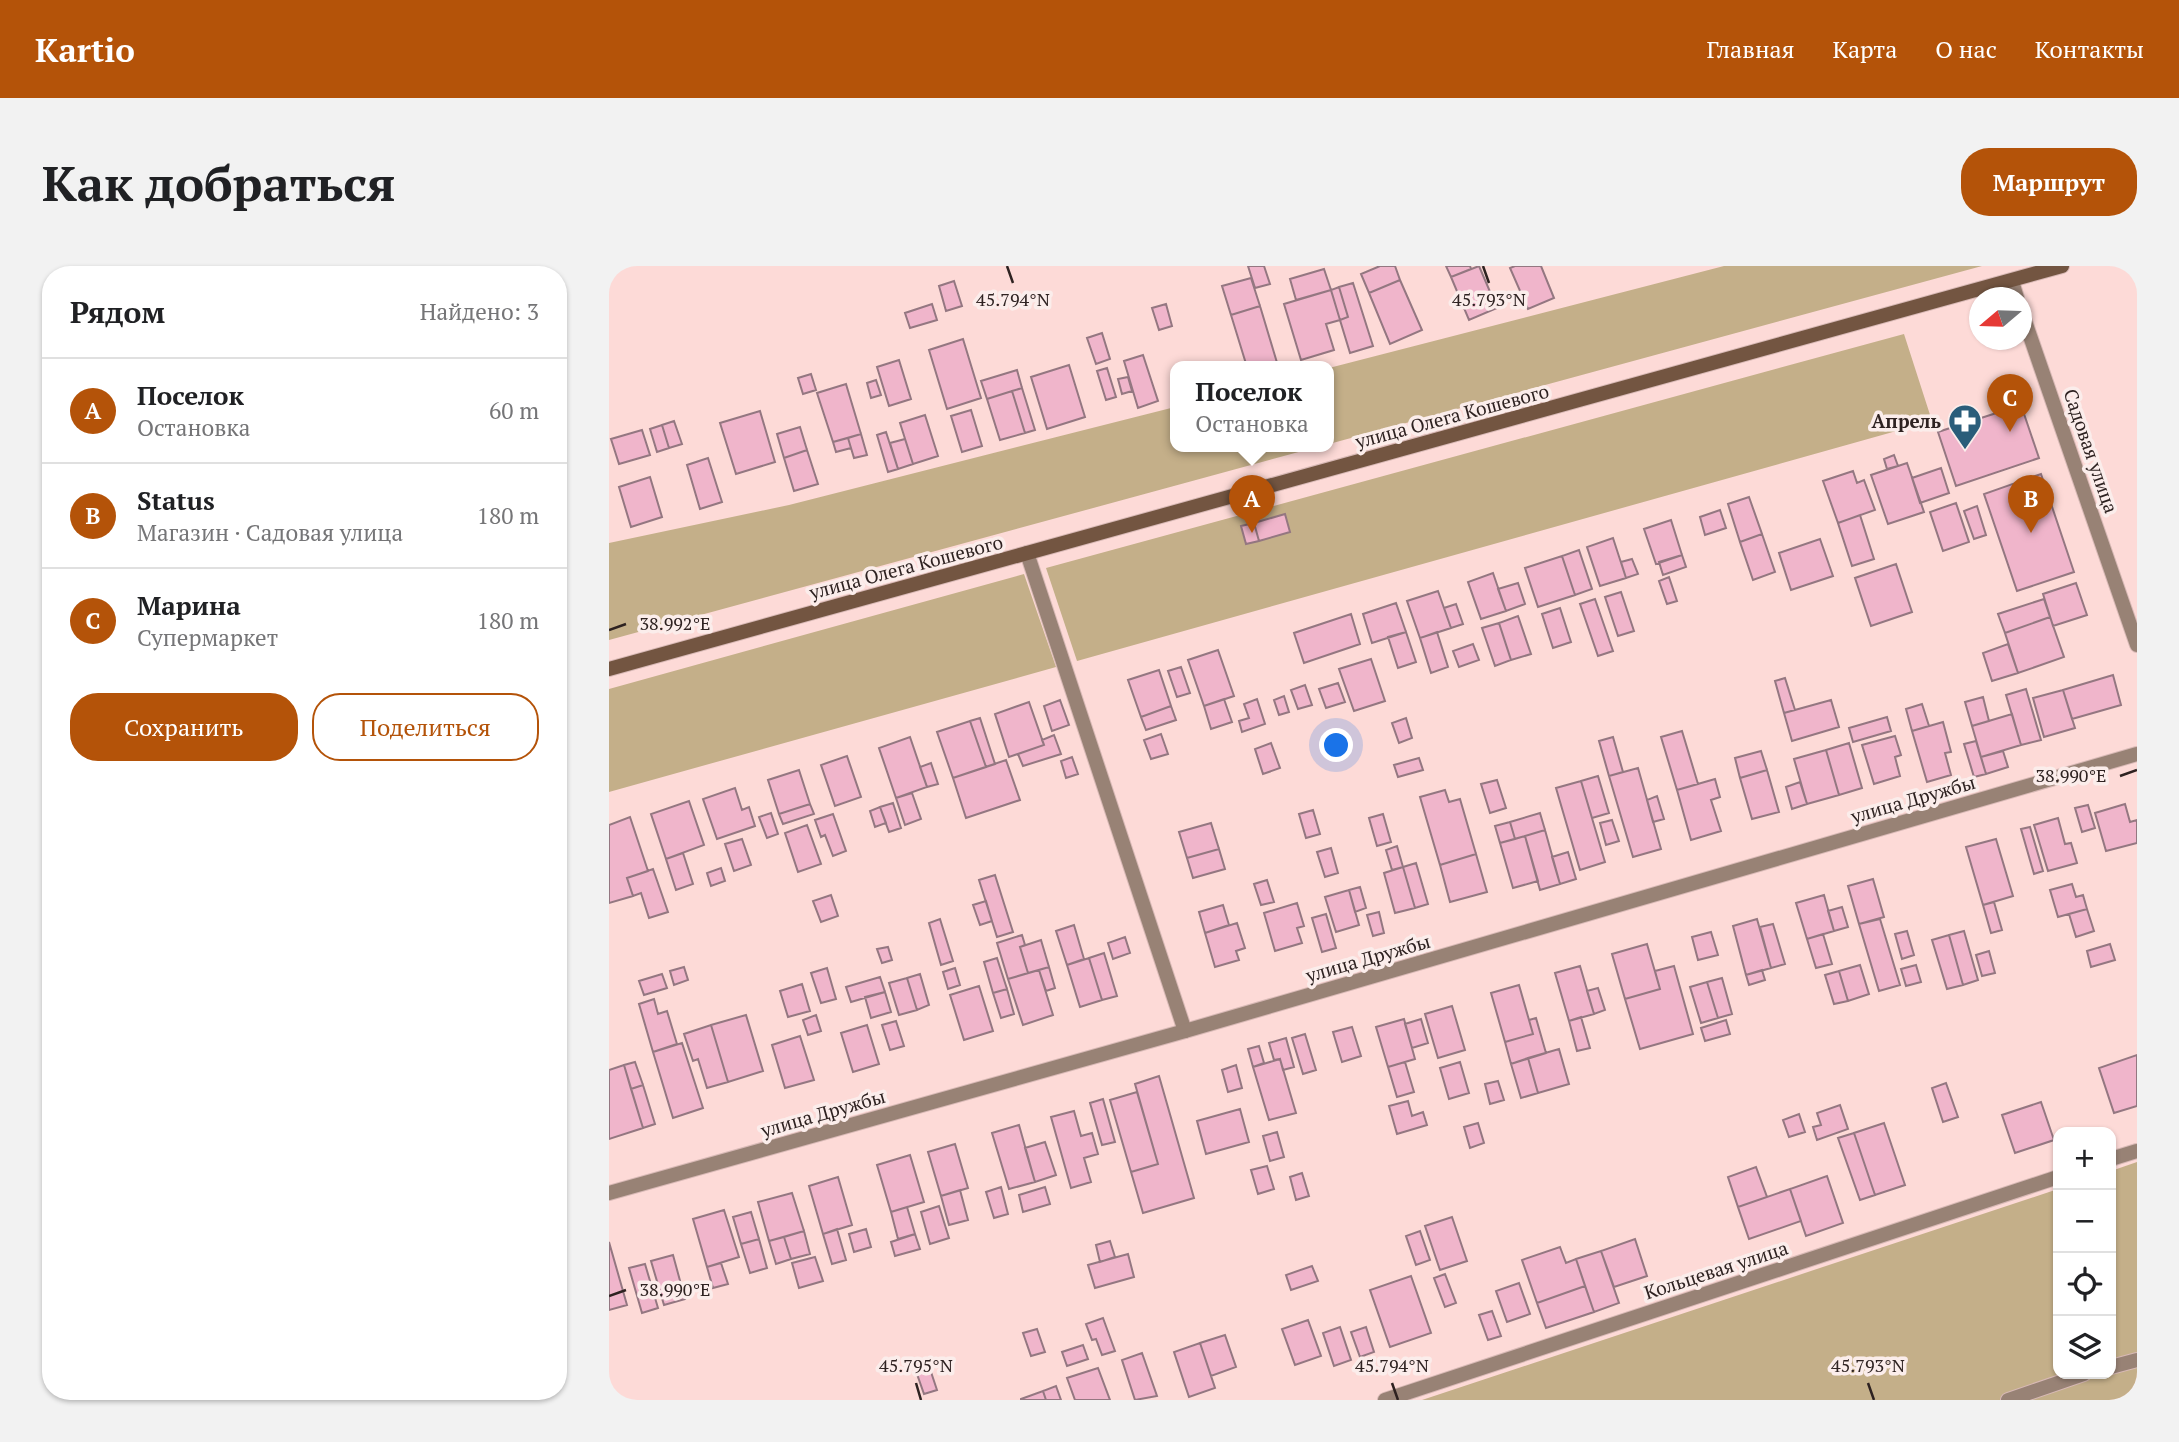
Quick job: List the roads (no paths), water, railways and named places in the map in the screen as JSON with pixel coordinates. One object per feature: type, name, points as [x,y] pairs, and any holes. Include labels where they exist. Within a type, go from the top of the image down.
[{"type":"street","name":"улица Олега Кошевого","points":[[609,669],[2062,266]]},
{"type":"street","points":[[2012,281],[2014,287]]},
{"type":"street","name":"Садовая улица","points":[[2032,342],[2137,645]]},
{"type":"street","points":[[1027,553],[1185,1031]]},
{"type":"street","name":"улица Дружбы","points":[[609,1193],[1185,1031],[2137,754]]},
{"type":"street","points":[[2116,1157],[2137,1151]]},
{"type":"street","name":"Кольцевая улица","points":[[1385,1400],[2053,1179]]},
{"type":"street","points":[[2116,1366],[2137,1360]]},
{"type":"street","points":[[2008,1400],[2069,1379]]},
{"type":"place","name":"Марина","points":[[2010,432]]},
{"type":"place","name":"Апрель","points":[[1965,451]]},
{"type":"place","name":"Поселок","points":[[1252,533]]},
{"type":"place","name":"Status","points":[[2031,533]]}]
